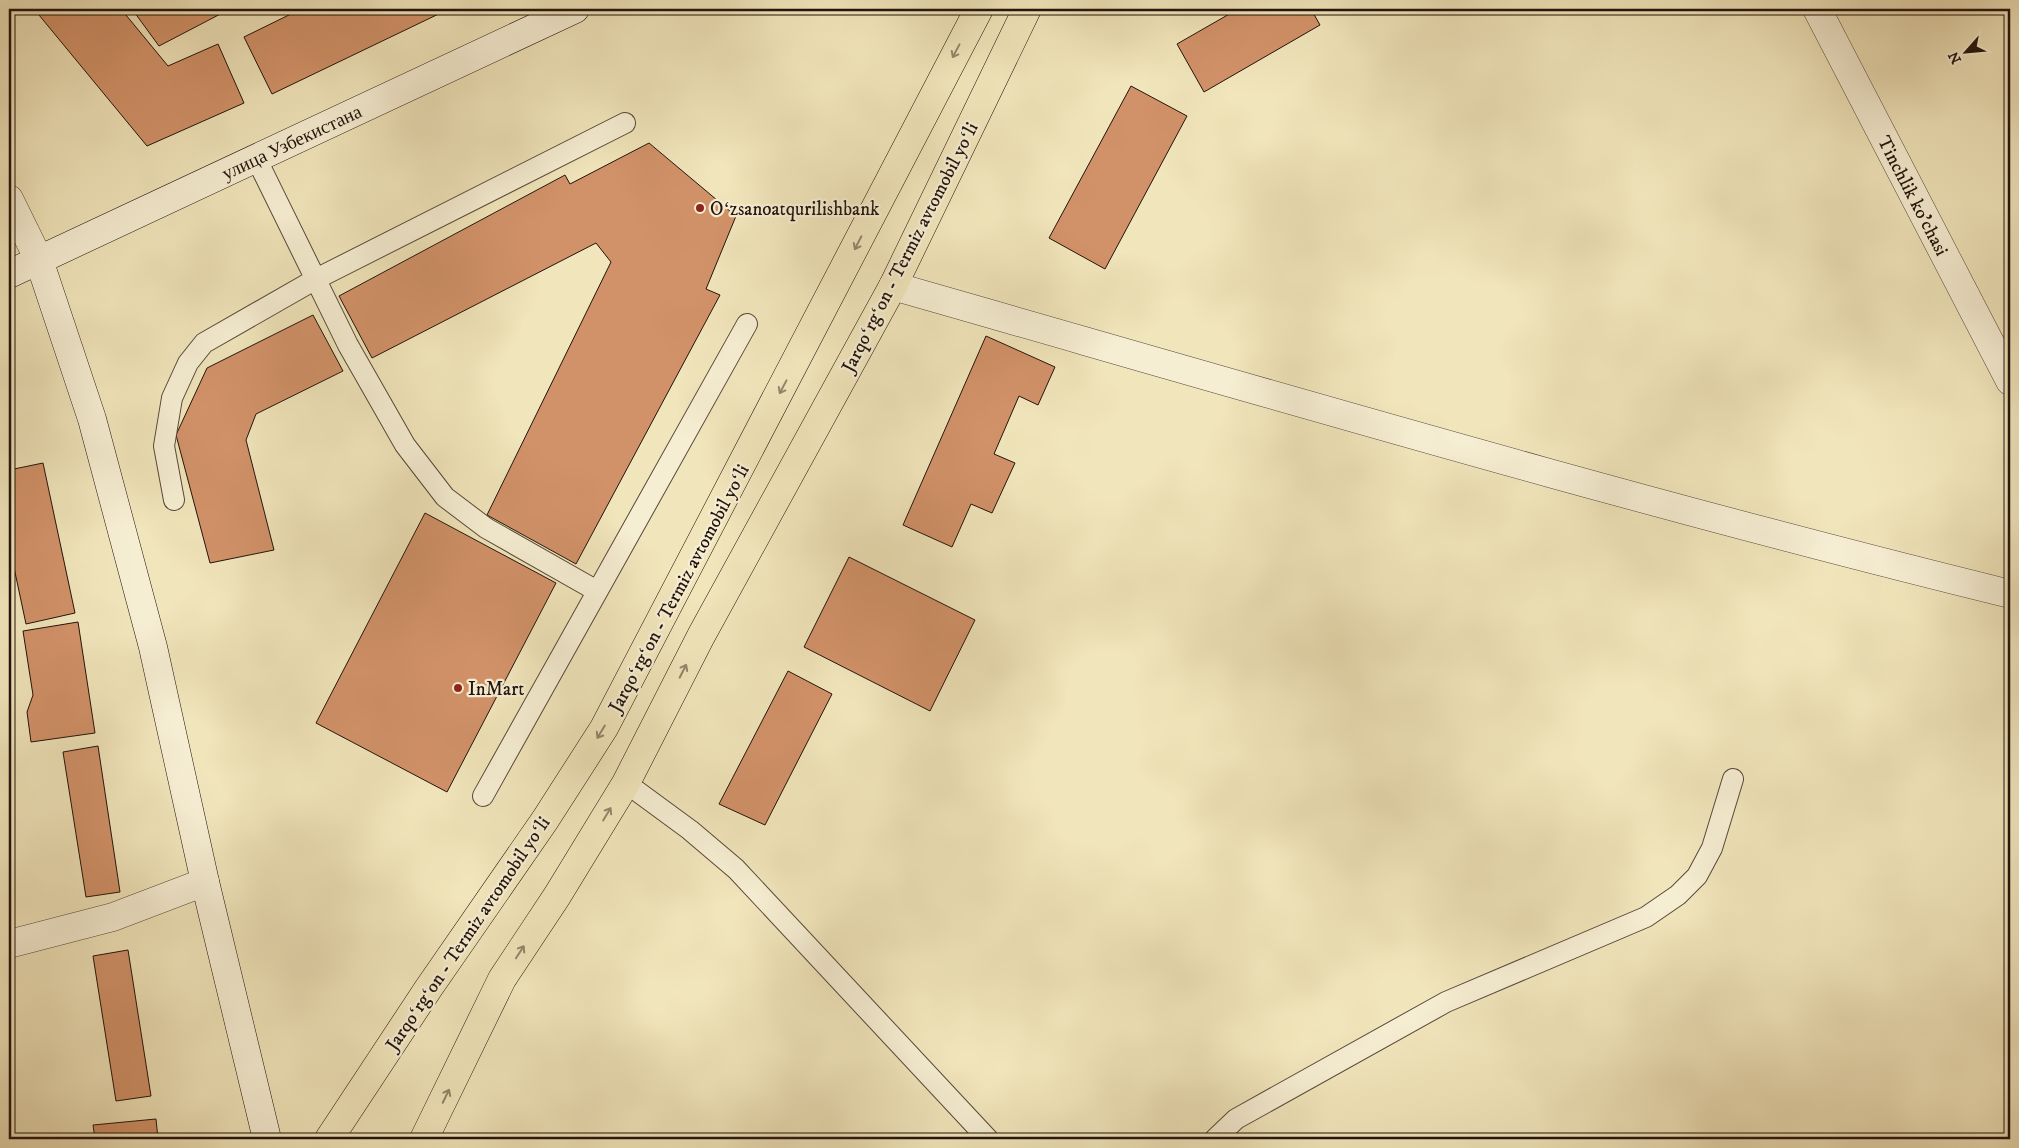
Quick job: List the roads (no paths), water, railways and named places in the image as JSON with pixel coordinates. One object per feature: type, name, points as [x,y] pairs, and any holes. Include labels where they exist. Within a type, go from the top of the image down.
[{"type":"highway","name":"Jarqoʻrgʻon - Termiz avtomobil yoʻli","points":[[329,1139],[428,989],[546,820],[604,728],[979,9]]},
{"type":"highway","name":"Jarqoʻrgʻon - Termiz avtomobil yoʻli","points":[[424,1139],[502,979],[557,896],[626,783],[701,636],[893,286],[1027,9]]},
{"type":"street","name":"улица Узбекистана","points":[[9,274],[575,9]]},
{"type":"street","name":"Tinchlik ko'chasi","points":[[1817,9],[2010,381]]},
{"type":"street","points":[[9,199],[39,260],[92,419],[153,647],[205,882],[267,1139]]},
{"type":"street","points":[[893,286],[1293,402],[1790,540],[2010,594]]},
{"type":"street","points":[[9,944],[112,917],[205,882]]},
{"type":"lane","points":[[174,500],[164,446],[172,398],[188,363],[204,343],[316,279],[626,123]]},
{"type":"lane","points":[[256,158],[348,345],[405,445],[445,497],[486,528],[598,591]]},
{"type":"lane","points":[[483,796],[747,324]]},
{"type":"lane","points":[[1215,1139],[1236,1119],[1446,1002],[1646,917],[1678,896],[1697,876],[1712,848],[1733,779]]},
{"type":"lane","points":[[626,783],[690,830],[736,869],[988,1139]]},
{"type":"place","name":"Oʻzsanoatqurilishbank","points":[[700,208]]},
{"type":"place","name":"InMart","points":[[458,688]]}]
